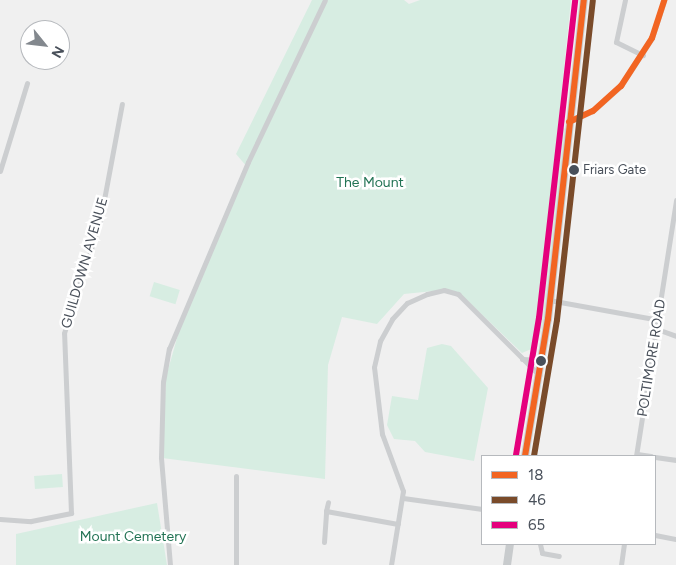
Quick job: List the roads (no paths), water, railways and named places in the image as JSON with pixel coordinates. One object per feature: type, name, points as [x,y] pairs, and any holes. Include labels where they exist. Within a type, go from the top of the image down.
[{"type":"main road","points":[[525,455],[550,300],[584,0]]},
{"type":"main road","points":[[507,565],[510,545]]},
{"type":"street","points":[[170,565],[161,457],[163,382],[169,349],[248,162],[324,0]]},
{"type":"street","points":[[625,0],[616,42],[643,55]]},
{"type":"street","points":[[569,122],[593,111],[621,86],[643,55],[664,0]]},
{"type":"street","points":[[0,171],[28,83]]},
{"type":"street","name":"GUILDOWN AVENUE","points":[[0,519],[31,522],[71,513],[64,333],[100,222],[122,104]]},
{"type":"street","name":"POLTIMORE ROAD","points":[[637,455],[676,200]]},
{"type":"street","points":[[391,565],[403,498],[399,471],[382,434],[374,399],[378,350],[392,319],[407,303],[427,294],[444,290],[458,294],[538,375]]},
{"type":"street","points":[[550,300],[658,320]]},
{"type":"street","points":[[657,329],[676,336]]},
{"type":"street","points":[[522,359],[541,360]]},
{"type":"street","points":[[656,457],[676,460]]},
{"type":"street","points":[[236,476],[236,565]]},
{"type":"street","points":[[403,498],[481,509]]},
{"type":"street","points":[[324,542],[328,502]]},
{"type":"street","points":[[326,511],[398,524]]},
{"type":"street","points":[[656,535],[676,538]]},
{"type":"street","points":[[540,545],[542,553],[559,556]]},
{"type":"street","points":[[621,565],[624,545]]},
{"type":"place","name":"Friars Gate","points":[[574,170]]},
{"type":"park label","name":"The Mount","points":[[370,183]]},
{"type":"park label","name":"Mount Cemetery","points":[[133,537]]}]
